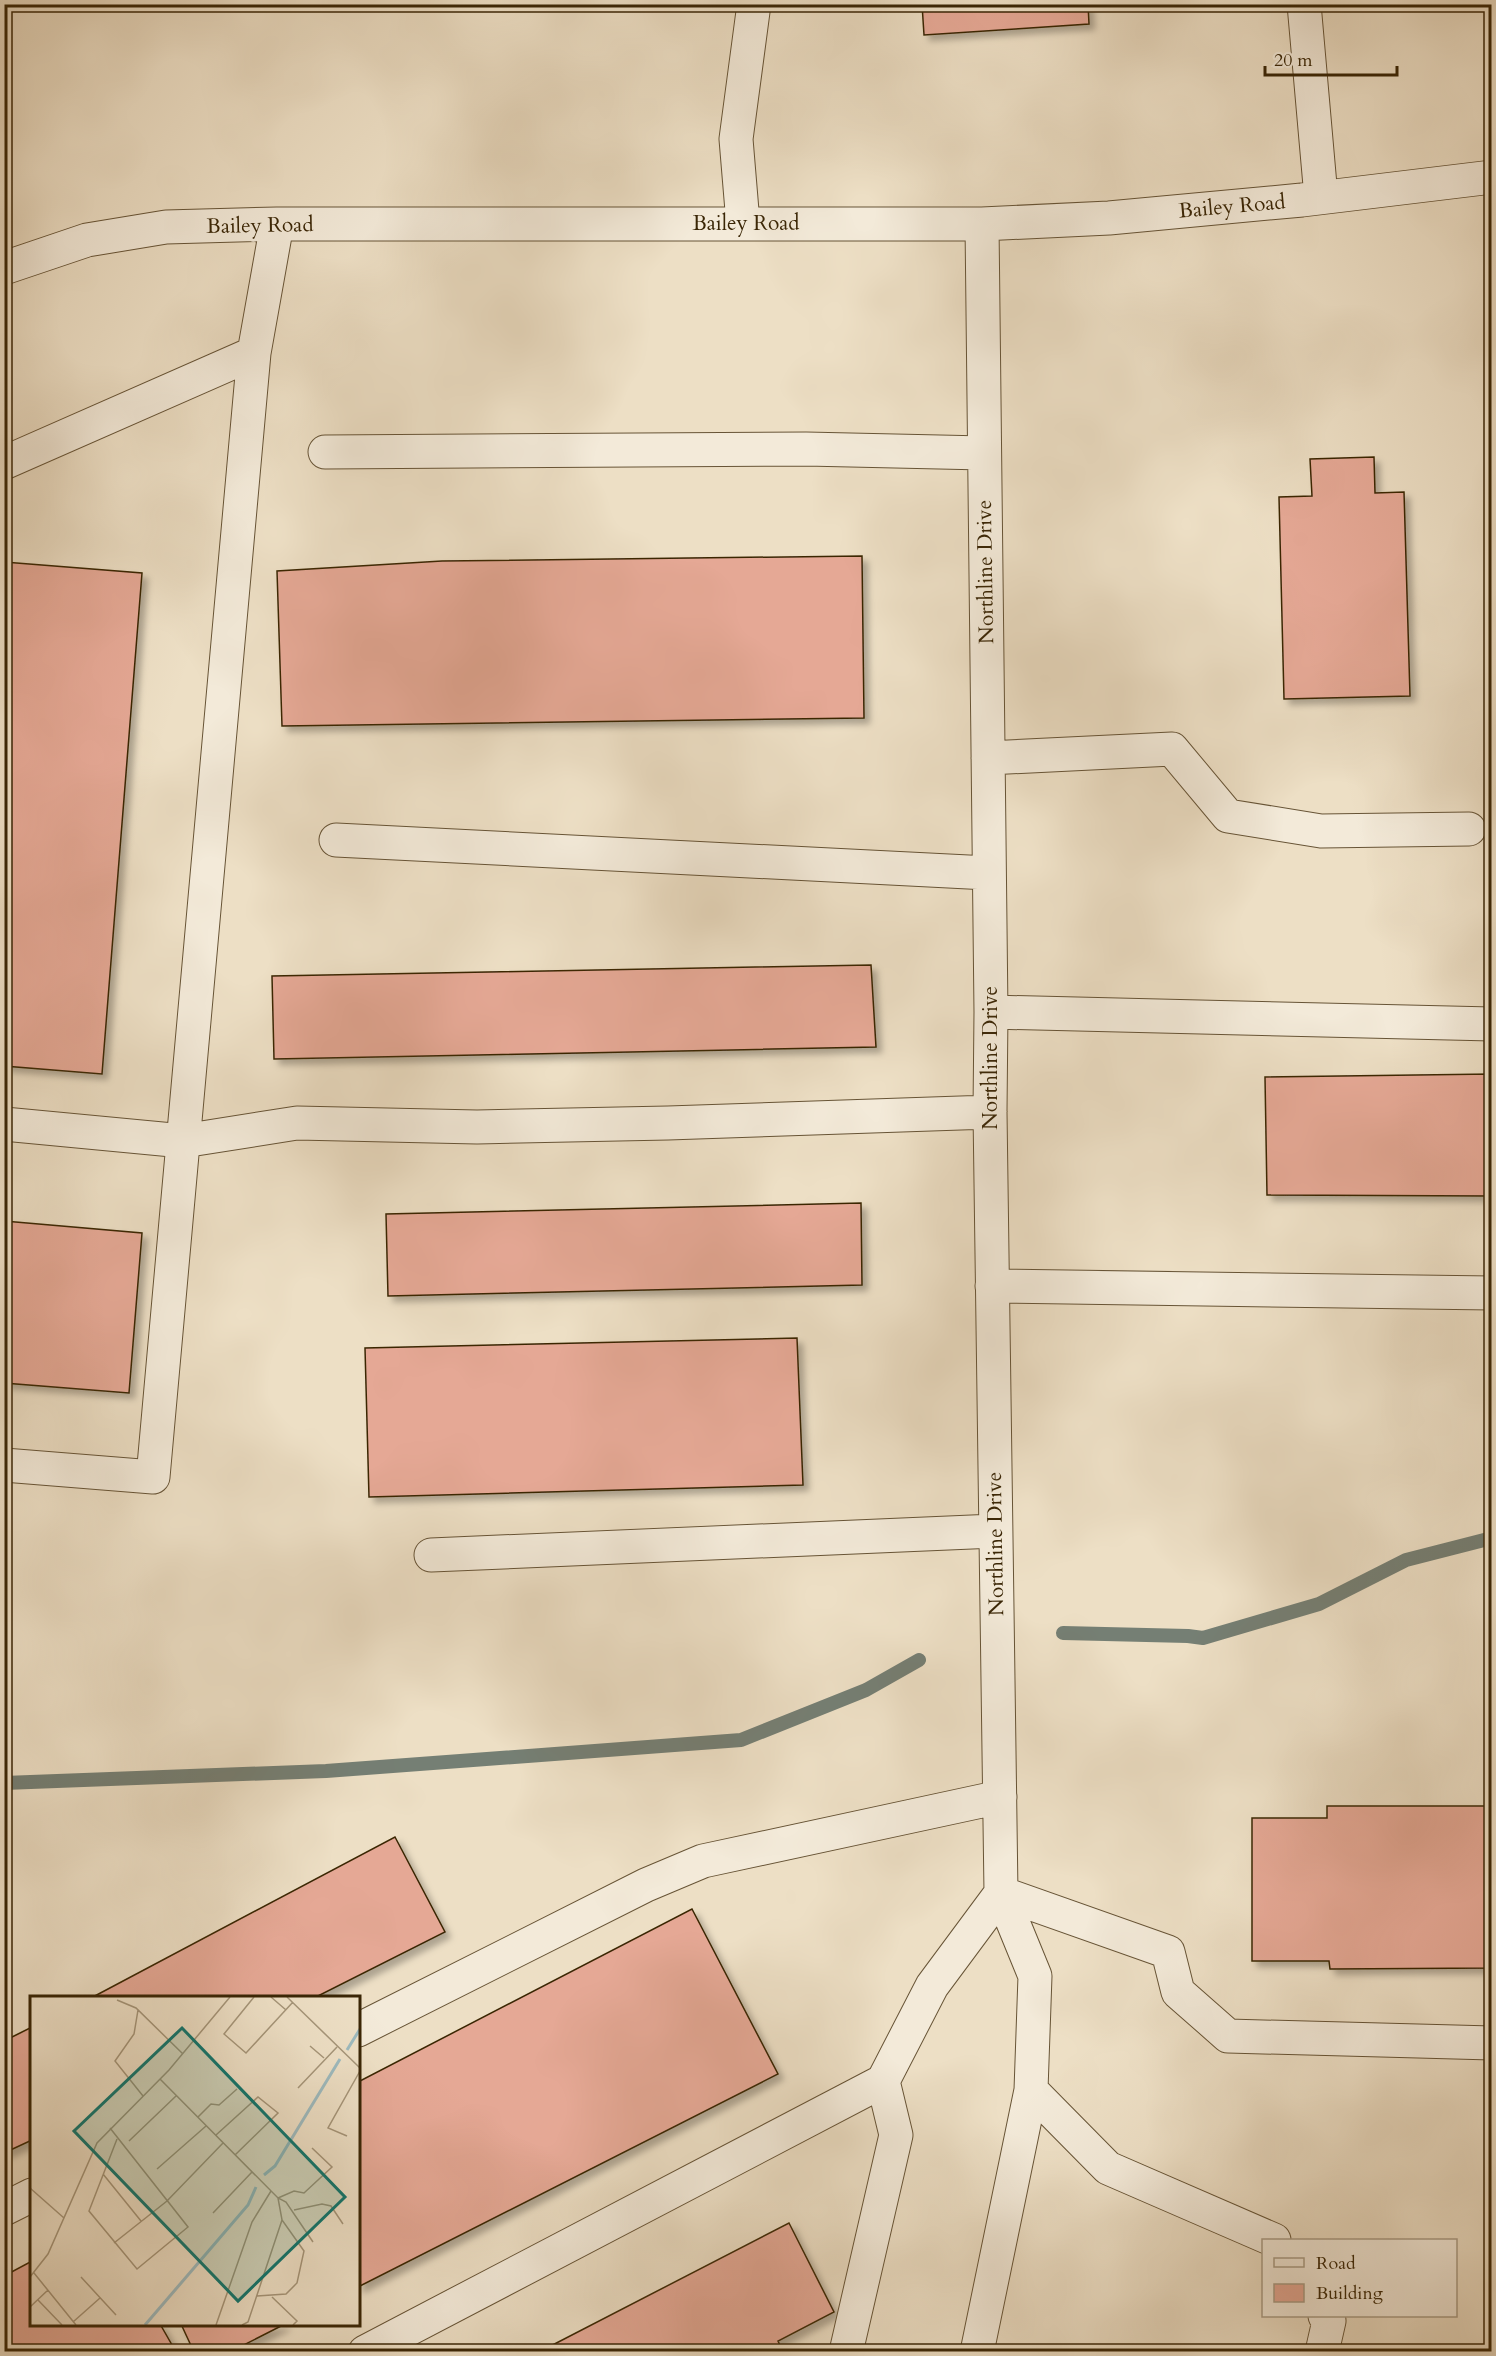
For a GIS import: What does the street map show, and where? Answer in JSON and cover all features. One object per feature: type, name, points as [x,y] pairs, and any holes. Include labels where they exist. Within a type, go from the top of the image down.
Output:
[{"type":"street","points":[[743,223],[736,139],[754,4]]},
{"type":"street","points":[[1304,4],[1321,197]]},
{"type":"street","name":"Bailey Road","points":[[4,268],[87,240],[166,227],[277,224],[982,224],[1109,218],[1491,177]]},
{"type":"street","points":[[4,1465],[153,1477],[254,353],[277,224]]},
{"type":"street","name":"Northline Drive","points":[[982,224],[991,1012],[990,1112],[1001,1893]]},
{"type":"street","points":[[4,463],[254,353]]},
{"type":"street","points":[[325,452],[806,449],[984,453]]},
{"type":"street","points":[[987,758],[1172,748],[1228,816],[1321,831],[1469,830]]},
{"type":"street","points":[[336,840],[988,873]]},
{"type":"street","points":[[991,1012],[1491,1024]]},
{"type":"street","points":[[4,1124],[183,1141],[297,1123],[477,1127],[990,1112]]},
{"type":"street","points":[[992,1286],[1491,1293]]},
{"type":"street","points":[[431,1555],[995,1532]]},
{"type":"street","points":[[360,2029],[646,1885],[704,1861],[1000,1797]]},
{"type":"street","points":[[1001,1893],[1168,1952],[1178,1992],[1228,2036],[1491,2043]]},
{"type":"street","points":[[364,2352],[883,2081],[932,1986],[1001,1893]]},
{"type":"street","points":[[977,2352],[1031,2090],[1035,1976],[1001,1893]]},
{"type":"street","points":[[846,2352],[896,2135],[883,2081]]},
{"type":"street","points":[[1031,2090],[1108,2168],[1269,2239]]},
{"type":"street","points":[[4,2209],[30,2196]]},
{"type":"street","points":[[1322,2352],[1329,2321],[1326,2317]]},
{"type":"building","points":[[922,4],[1088,4],[1089,24],[924,35]]},
{"type":"building","points":[[1374,457],[1375,493],[1404,492],[1410,696],[1284,699],[1279,497],[1312,496],[1310,459]]},
{"type":"building","points":[[862,556],[864,718],[282,726],[277,571],[442,561]]},
{"type":"building","points":[[4,562],[142,573],[102,1074],[4,1066]]},
{"type":"building","points":[[871,965],[876,1047],[274,1059],[272,976]]},
{"type":"building","points":[[1492,1074],[1492,1196],[1267,1195],[1265,1077]]},
{"type":"building","points":[[861,1203],[862,1285],[388,1296],[386,1214]]},
{"type":"building","points":[[4,1221],[142,1233],[129,1393],[4,1383]]},
{"type":"building","points":[[797,1338],[803,1485],[369,1497],[365,1348]]},
{"type":"building","points":[[1327,1806],[1492,1806],[1492,1968],[1330,1969],[1329,1961],[1252,1961],[1252,1818],[1327,1818]]},
{"type":"building","points":[[395,1837],[445,1932],[318,1996],[95,1996]]},
{"type":"building","points":[[692,1909],[778,2074],[360,2286],[360,2081]]},
{"type":"building","points":[[30,2028],[30,2141],[4,2153],[4,2041]]},
{"type":"building","points":[[789,2223],[834,2312],[778,2341],[783,2352],[539,2352]]},
{"type":"building","points":[[30,2262],[30,2326],[161,2326],[176,2352],[4,2352],[4,2276]]},
{"type":"building","points":[[182,2326],[281,2326],[230,2352],[194,2352]]},
{"type":"waterway","points":[[1063,1633],[1203,1638],[1319,1604],[1406,1560],[1492,1538]]},
{"type":"waterway","points":[[4,1783],[326,1771],[741,1740],[866,1690],[919,1660]]}]
